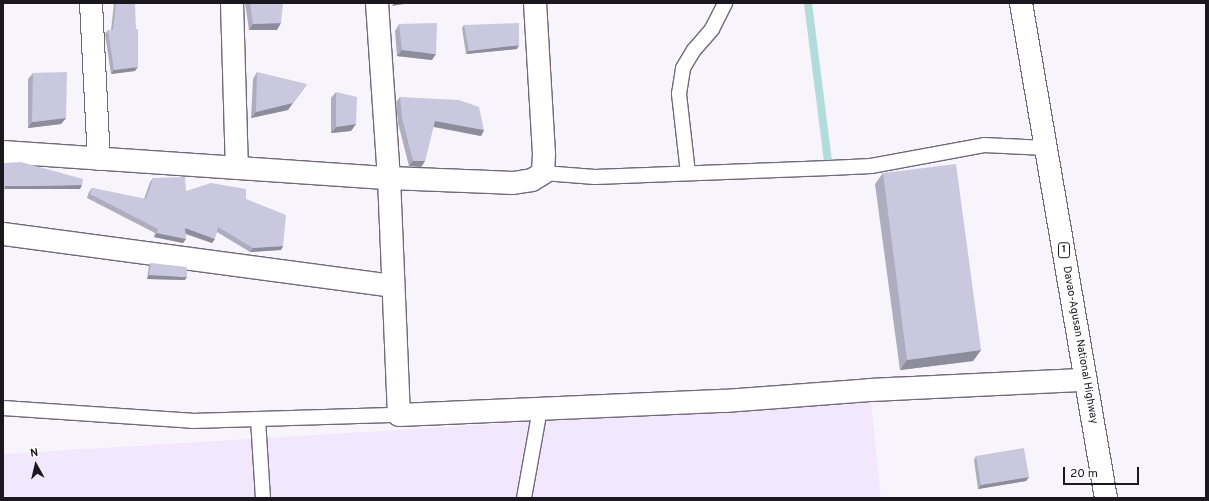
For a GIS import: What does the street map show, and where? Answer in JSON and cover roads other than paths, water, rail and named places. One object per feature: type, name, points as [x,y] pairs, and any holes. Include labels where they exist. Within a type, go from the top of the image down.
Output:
[{"type":"main road","points":[[91,3],[99,159]]},
{"type":"main road","points":[[232,3],[237,168]]},
{"type":"main road","points":[[377,3],[389,178],[399,415],[725,401],[870,390],[1086,380]]},
{"type":"main road","points":[[3,152],[389,178],[513,183],[532,180],[543,173],[535,3]]},
{"type":"main road","name":"Davao-Agusan National Highway","points":[[1021,3],[1106,498]]},
{"type":"main road","points":[[3,234],[393,286]]},
{"type":"lane","points":[[688,173],[679,94],[682,68],[694,50],[712,29],[725,3]]},
{"type":"lane","points":[[543,173],[595,177],[871,166],[984,145],[1046,148]]},
{"type":"lane","points":[[3,408],[139,419],[192,421],[399,415]]},
{"type":"lane","points":[[524,498],[540,409]]},
{"type":"lane","points":[[258,419],[263,498]]},
{"type":"waterway","points":[[808,3],[828,161]]}]
